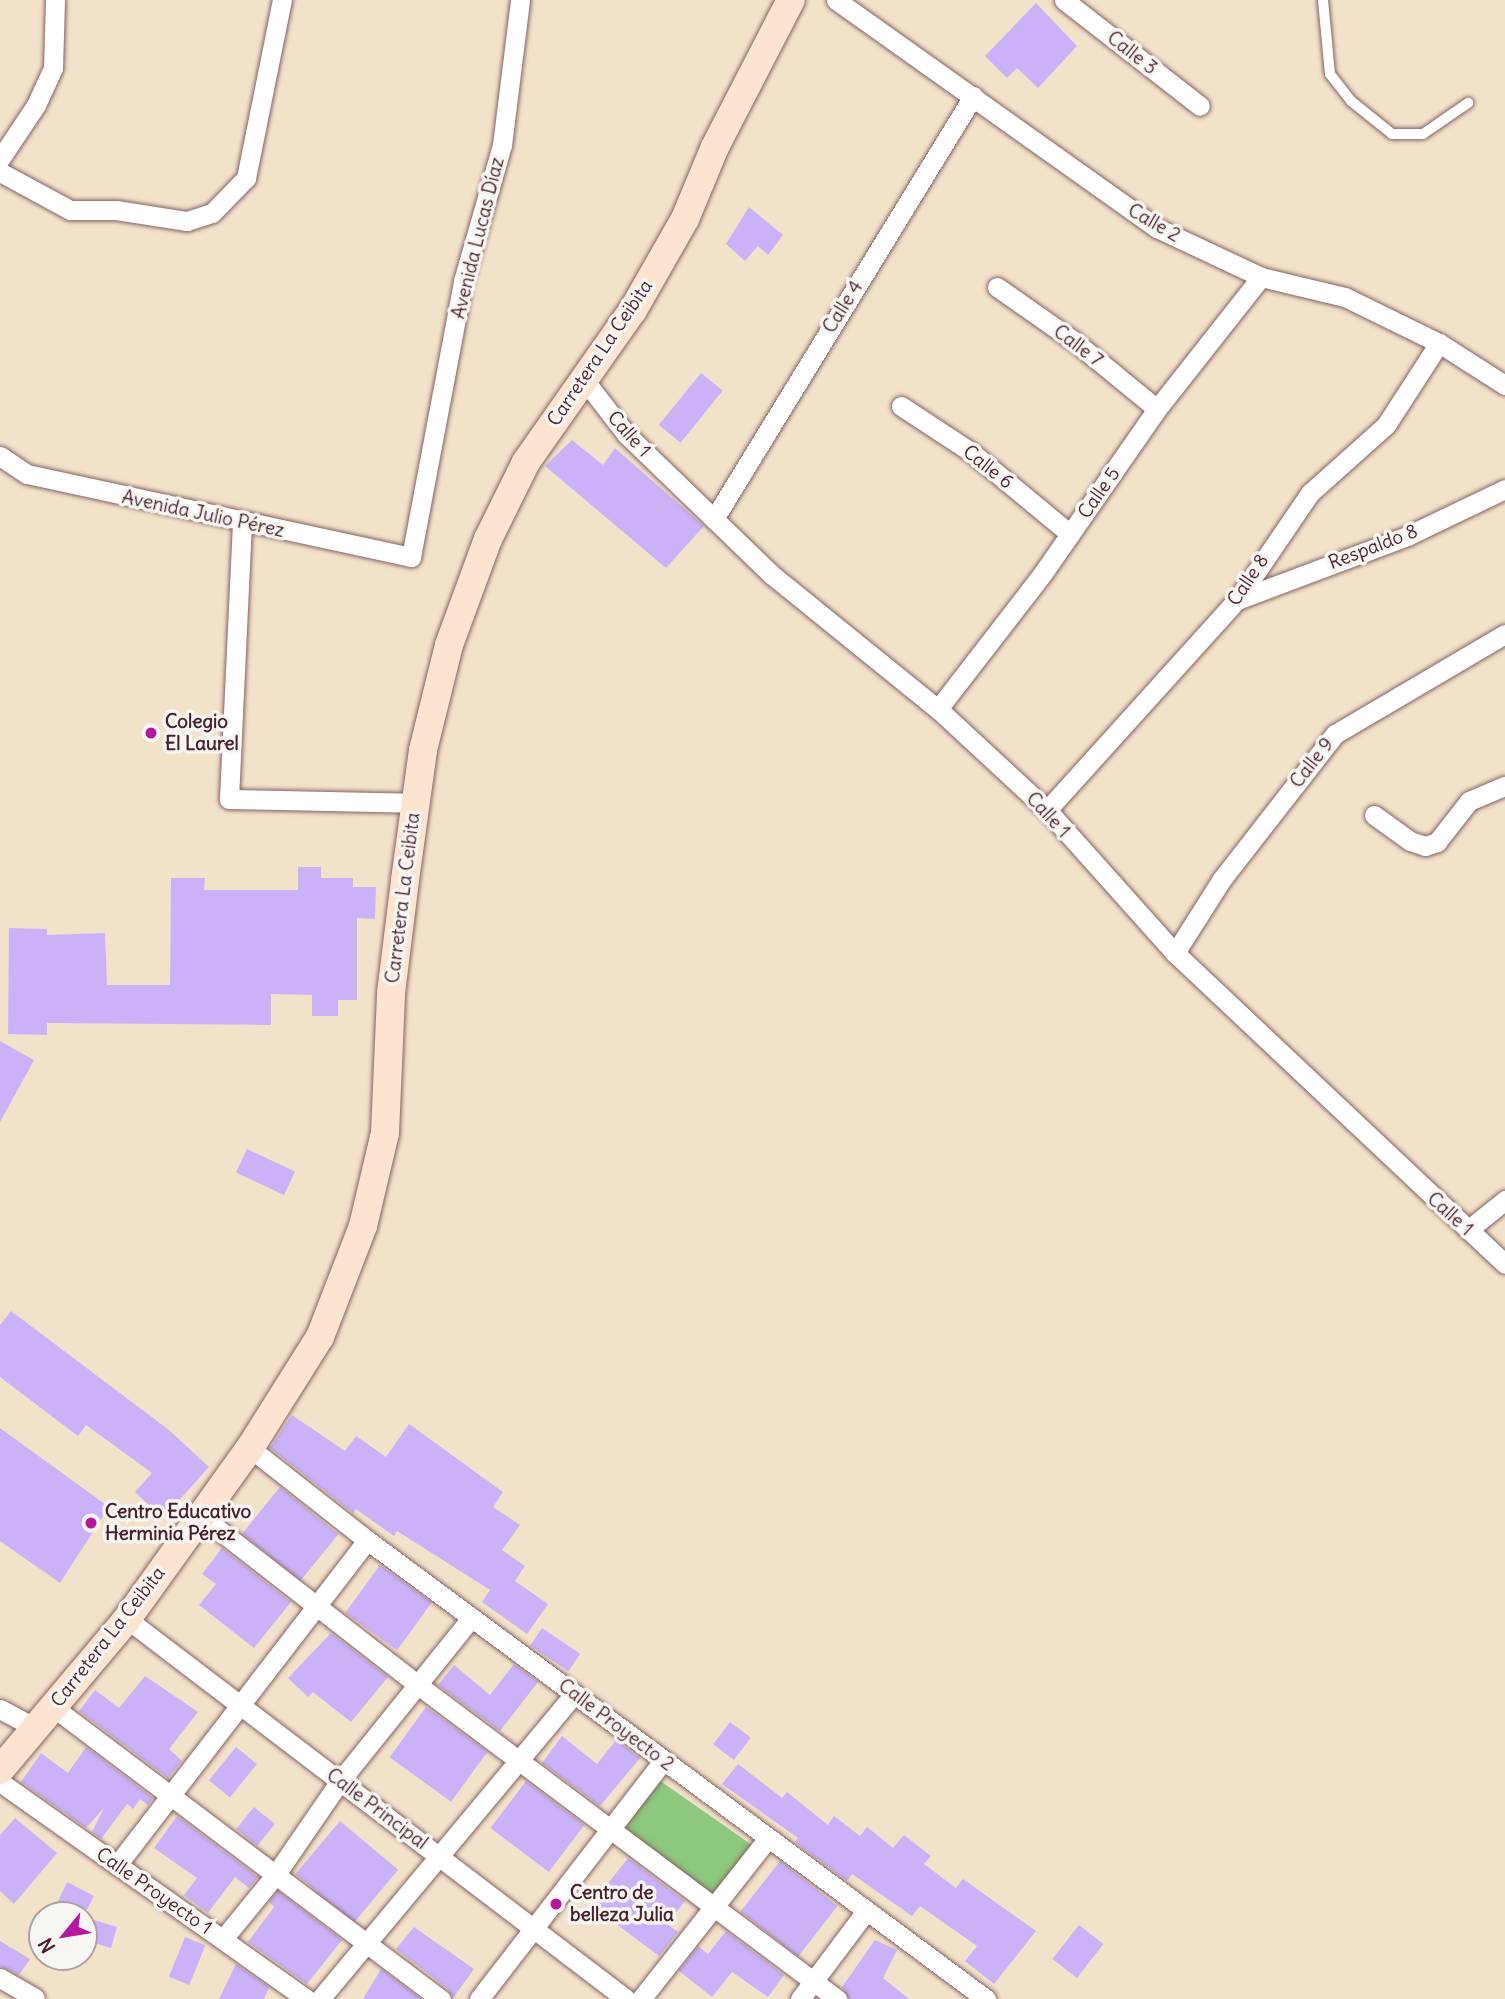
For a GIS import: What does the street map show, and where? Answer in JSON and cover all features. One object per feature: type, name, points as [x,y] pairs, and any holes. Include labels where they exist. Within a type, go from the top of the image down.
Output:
[{"type":"street","points":[[0,159],[36,105],[53,68],[55,0]]},
{"type":"street","points":[[0,172],[70,210],[116,210],[187,221],[212,213],[228,201],[246,178],[282,0]]},
{"type":"street","name":"Carretera La Ceibita","points":[[0,1770],[127,1619],[250,1448],[320,1338],[363,1226],[385,1133],[391,993],[415,803],[423,750],[449,645],[484,549],[526,462],[582,377],[633,310],[685,219],[715,147],[791,0]]},
{"type":"street","name":"Calle 2","points":[[836,0],[1157,228],[1261,277],[1345,297],[1439,343],[1505,385]]},
{"type":"street","name":"Calle 3","points":[[1064,0],[1200,106]]},
{"type":"street","name":"Avenida Lucas Díaz","points":[[411,557],[463,281],[502,145],[519,1]]},
{"type":"street","name":"Calle 4","points":[[714,519],[973,96]]},
{"type":"street","name":"Calle 5","points":[[938,709],[1070,534],[1157,409],[1261,277]]},
{"type":"street","name":"Calle 7","points":[[997,287],[1074,341],[1157,409]]},
{"type":"street","name":"Calle 8","points":[[1047,810],[1237,600],[1310,493],[1385,425],[1439,343]]},
{"type":"street","name":"Calle 1","points":[[582,377],[626,434],[771,574],[938,709],[1047,810],[1175,953],[1505,1264]]},
{"type":"street","name":"Calle 6","points":[[901,406],[971,452],[1070,534]]},
{"type":"street","name":"Avenida Julio Pérez","points":[[0,456],[27,474],[242,523],[411,557]]},
{"type":"street","name":"Respaldo 8","points":[[1237,600],[1407,536],[1505,489]]},
{"type":"street","points":[[242,523],[229,799],[415,803]]},
{"type":"street","name":"Calle 9","points":[[1175,953],[1222,879],[1335,734],[1505,634]]},
{"type":"street","points":[[1374,815],[1410,841],[1425,846],[1437,842],[1469,801],[1505,786]]},
{"type":"street","points":[[1468,1230],[1505,1200]]},
{"type":"street","name":"Calle Proyecto 2","points":[[250,1448],[367,1540],[866,1911],[964,1993],[986,1999]]},
{"type":"street","points":[[201,1516],[418,1685],[837,1999]]},
{"type":"street","points":[[117,1865],[367,1540]]},
{"type":"street","points":[[223,1939],[276,1874],[340,1781],[471,1618]]},
{"type":"street","name":"Calle Principal","points":[[127,1619],[626,1999]]},
{"type":"street","points":[[320,1999],[573,1693]]},
{"type":"street","points":[[0,1709],[44,1717],[170,1795],[441,1999]]},
{"type":"street","points":[[479,1999],[664,1760]]},
{"type":"street","name":"Calle Proyecto 1","points":[[0,1782],[307,1999]]},
{"type":"street","points":[[641,1999],[716,1908],[768,1838]]},
{"type":"street","points":[[800,1999],[866,1911]]},
{"type":"street","points":[[0,1978],[34,1998]]},
{"type":"lane","points":[[1323,0],[1330,74],[1351,101],[1392,134],[1423,134],[1468,103]]},
{"type":"green space","points":[[659,1780],[752,1845],[715,1896],[623,1832]]},
{"type":"building","points":[[1036,3],[1077,46],[1038,88],[1017,68],[1007,78],[985,56]]},
{"type":"building","points":[[749,207],[783,235],[768,255],[758,246],[745,261],[726,244]]},
{"type":"building","points":[[701,373],[723,391],[681,443],[659,425]]},
{"type":"building","points":[[572,440],[603,465],[615,448],[704,526],[666,568],[545,466]]},
{"type":"building","points":[[298,867],[321,867],[321,878],[353,878],[353,887],[376,887],[375,919],[357,918],[357,1000],[338,1000],[338,1016],[312,1016],[312,995],[271,994],[271,1025],[47,1023],[47,1035],[8,1034],[9,928],[47,929],[47,935],[105,933],[107,985],[170,985],[171,878],[205,878],[204,890],[298,890]]},
{"type":"building","points":[[0,1041],[34,1060],[0,1122]]},
{"type":"building","points":[[247,1149],[295,1171],[284,1195],[236,1173]]},
{"type":"building","points":[[11,1311],[169,1430],[209,1467],[163,1518],[135,1492],[152,1473],[86,1425],[78,1436],[0,1377],[0,1325]]},
{"type":"building","points":[[292,1415],[345,1451],[356,1436],[386,1457],[409,1424],[503,1492],[493,1507],[520,1525],[502,1550],[525,1566],[515,1581],[548,1604],[527,1634],[482,1602],[490,1590],[397,1531],[394,1536],[356,1509],[353,1513],[270,1448]]},
{"type":"building","points":[[0,1428],[109,1507],[60,1583],[0,1541]]},
{"type":"building","points":[[280,1487],[338,1534],[301,1581],[242,1534]]},
{"type":"building","points":[[222,1548],[291,1602],[254,1648],[199,1605],[216,1584],[202,1574]]},
{"type":"building","points":[[380,1565],[432,1603],[397,1650],[345,1613]]},
{"type":"building","points":[[542,1628],[580,1654],[568,1671],[530,1645]]},
{"type":"building","points":[[331,1633],[388,1677],[351,1722],[313,1692],[308,1697],[288,1678]]},
{"type":"building","points":[[514,1664],[538,1682],[500,1731],[438,1685],[454,1665],[490,1695]]},
{"type":"building","points":[[145,1676],[198,1712],[169,1749],[182,1761],[168,1778],[79,1711],[95,1690],[119,1708]]},
{"type":"building","points":[[426,1707],[487,1752],[451,1802],[390,1757]]},
{"type":"building","points":[[730,1722],[751,1738],[734,1760],[713,1744]]},
{"type":"building","points":[[562,1736],[597,1764],[616,1740],[640,1758],[600,1806],[542,1763]]},
{"type":"building","points":[[86,1747],[153,1798],[148,1805],[140,1799],[133,1809],[127,1804],[101,1839],[92,1832],[104,1808],[86,1828],[21,1782],[41,1753],[68,1773]]},
{"type":"building","points":[[236,1747],[257,1764],[230,1797],[209,1780]]},
{"type":"building","points":[[738,1764],[782,1798],[787,1792],[828,1825],[834,1816],[860,1836],[867,1827],[893,1848],[904,1835],[931,1856],[924,1864],[956,1888],[963,1879],[1036,1931],[994,1984],[965,1961],[977,1946],[920,1906],[912,1916],[852,1874],[847,1881],[795,1842],[798,1838],[722,1784]]},
{"type":"building","points":[[526,1781],[584,1825],[549,1872],[490,1828]]},
{"type":"building","points":[[254,1807],[275,1824],[257,1846],[236,1829]]},
{"type":"building","points":[[177,1816],[258,1877],[249,1888],[235,1877],[208,1913],[184,1895],[197,1878],[154,1848]]},
{"type":"building","points":[[15,1818],[57,1853],[14,1904],[0,1891],[0,1835]]},
{"type":"building","points":[[340,1821],[398,1870],[354,1923],[296,1874]]},
{"type":"building","points":[[628,1858],[685,1901],[667,1924],[678,1932],[659,1956],[591,1905]]},
{"type":"building","points":[[780,1861],[838,1906],[798,1956],[741,1911]]},
{"type":"building","points":[[67,1882],[94,1896],[91,1901],[58,1901]]},
{"type":"building","points":[[278,1891],[342,1940],[307,1984],[248,1942],[274,1907],[269,1902]]},
{"type":"building","points":[[98,1921],[117,1927],[111,1948],[98,1944]]},
{"type":"building","points":[[1079,1925],[1103,1944],[1077,1978],[1053,1959]]},
{"type":"building","points":[[414,1927],[474,1969],[453,1998],[448,1989],[396,1949]]},
{"type":"building","points":[[726,1931],[784,1975],[768,1997],[732,1972],[712,1997],[679,1971],[698,1946],[708,1954]]},
{"type":"building","points":[[185,1937],[205,1945],[189,1985],[169,1977]]},
{"type":"building","points":[[875,1940],[897,1950],[883,1978],[909,1999],[849,1999],[842,1987]]},
{"type":"building","points":[[0,1941],[28,1958],[19,1975],[0,1966]]},
{"type":"building","points":[[236,1964],[269,1987],[264,1999],[219,1999]]},
{"type":"building","points":[[381,1969],[421,1999],[363,1999]]},
{"type":"place","name":"Colegio El Laurel","points":[[151,733]]},
{"type":"place","name":"Centro Educativo Herminia Pérez","points":[[91,1523]]},
{"type":"place","name":"Centro de belleza Julia","points":[[556,1904]]}]
